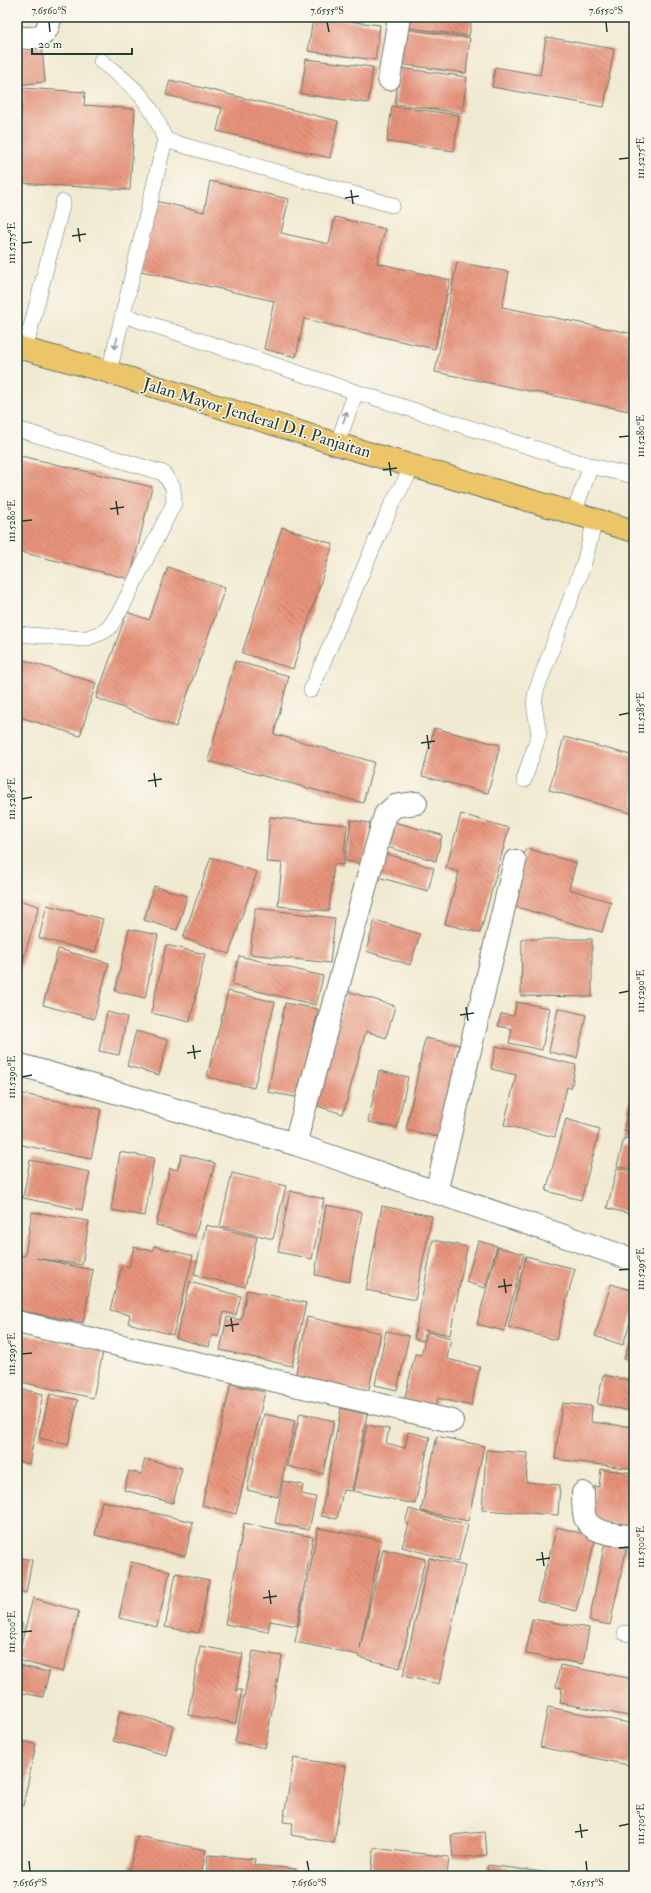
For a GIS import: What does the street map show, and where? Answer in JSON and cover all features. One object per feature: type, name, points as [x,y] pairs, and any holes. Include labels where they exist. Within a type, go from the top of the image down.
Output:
[{"type":"highway","name":"Jalan Mayor Jenderal D.I. Panjaitan","points":[[21,348],[108,372],[337,444],[574,512],[595,520],[634,531]]},
{"type":"street","points":[[17,37],[30,39],[43,35],[49,27],[50,17]]},
{"type":"street","points":[[389,78],[399,17]]},
{"type":"street","points":[[294,1144],[385,815],[395,806],[416,803]]},
{"type":"street","points":[[436,1193],[515,861]]},
{"type":"street","points":[[17,1064],[294,1144],[634,1260]]},
{"type":"street","points":[[17,1322],[452,1421]]},
{"type":"street","points":[[583,1493],[585,1517],[590,1526],[597,1530],[634,1537]]},
{"type":"lane","points":[[101,61],[136,88],[153,111],[165,140],[108,372]]},
{"type":"lane","points":[[165,140],[392,205]]},
{"type":"lane","points":[[21,348],[63,202]]},
{"type":"lane","points":[[123,315],[356,392],[590,466],[634,476]]},
{"type":"lane","points":[[337,444],[356,392]]},
{"type":"lane","points":[[17,429],[163,473],[173,487],[174,503],[121,609],[109,628],[86,639],[17,634]]},
{"type":"lane","points":[[311,690],[392,504],[414,466]]},
{"type":"lane","points":[[574,512],[590,466]]},
{"type":"lane","points":[[524,780],[539,734],[534,704],[536,691],[584,563],[595,520]]},
{"type":"building","points":[[313,17],[380,25],[375,60],[308,51]]},
{"type":"building","points":[[404,17],[472,17],[469,36],[402,27]]},
{"type":"building","points":[[403,29],[470,38],[466,73],[398,64]]},
{"type":"building","points":[[546,37],[614,49],[604,107],[492,87],[495,67],[540,75]]},
{"type":"building","points":[[42,47],[45,82],[17,85],[17,49]]},
{"type":"building","points":[[306,59],[373,67],[368,103],[301,94]]},
{"type":"building","points":[[400,68],[467,77],[462,113],[395,104]]},
{"type":"building","points":[[170,80],[338,121],[330,158],[217,131],[222,108],[166,95]]},
{"type":"building","points":[[23,88],[85,92],[84,105],[135,109],[130,190],[17,183]]},
{"type":"building","points":[[392,106],[459,115],[454,151],[387,142]]},
{"type":"building","points":[[210,181],[289,199],[281,233],[329,244],[335,217],[385,229],[377,263],[450,280],[435,349],[304,319],[296,357],[264,349],[274,301],[141,271],[156,201],[204,212]]},
{"type":"building","points":[[457,262],[509,272],[502,307],[634,334],[634,412],[435,372]]},
{"type":"building","points":[[17,455],[152,487],[130,579],[17,551]]},
{"type":"building","points":[[282,527],[333,544],[293,669],[242,653]]},
{"type":"building","points":[[168,567],[225,588],[176,727],[96,698],[127,612],[149,620]]},
{"type":"building","points":[[17,658],[96,683],[80,736],[17,716]]},
{"type":"building","points":[[235,661],[289,676],[274,734],[374,762],[363,803],[208,761]]},
{"type":"building","points":[[434,728],[500,745],[488,793],[422,776]]},
{"type":"building","points":[[564,737],[634,756],[634,814],[549,790]]},
{"type":"building","points":[[461,814],[509,828],[480,933],[445,924],[459,872],[446,868]]},
{"type":"building","points":[[270,817],[347,825],[343,865],[334,864],[329,911],[278,906],[282,863],[266,862]]},
{"type":"building","points":[[351,820],[370,823],[364,864],[345,861]]},
{"type":"building","points":[[390,821],[442,835],[436,861],[383,846]]},
{"type":"building","points":[[526,848],[576,863],[569,889],[611,902],[602,932],[510,905]]},
{"type":"building","points":[[384,853],[434,868],[428,891],[378,877]]},
{"type":"building","points":[[211,857],[257,872],[229,954],[183,938]]},
{"type":"building","points":[[154,886],[187,896],[177,930],[144,920]]},
{"type":"building","points":[[18,900],[39,906],[17,981],[17,903]]},
{"type":"building","points":[[47,905],[103,919],[95,952],[39,938]]},
{"type":"building","points":[[255,908],[335,918],[330,963],[250,954]]},
{"type":"building","points":[[375,920],[420,934],[410,965],[366,951]]},
{"type":"building","points":[[129,929],[158,935],[145,998],[115,991]]},
{"type":"building","points":[[522,939],[592,939],[592,997],[521,996]]},
{"type":"building","points":[[166,945],[205,954],[190,1022],[151,1013]]},
{"type":"building","points":[[58,949],[109,963],[94,1019],[43,1005]]},
{"type":"building","points":[[239,956],[323,976],[316,1005],[232,985]]},
{"type":"building","points":[[228,991],[275,1002],[254,1088],[207,1077]]},
{"type":"building","points":[[347,991],[395,1006],[386,1038],[366,1031],[343,1114],[314,1105]]},
{"type":"building","points":[[516,1002],[550,1008],[542,1050],[509,1043],[512,1029],[498,1026],[501,1014],[514,1016]]},
{"type":"building","points":[[285,1003],[318,1009],[301,1098],[268,1092]]},
{"type":"building","points":[[558,1008],[586,1015],[577,1058],[549,1052]]},
{"type":"building","points":[[107,1012],[127,1017],[119,1055],[99,1051]]},
{"type":"building","points":[[136,1031],[168,1040],[159,1075],[127,1066]]},
{"type":"building","points":[[425,1038],[459,1045],[439,1137],[406,1130]]},
{"type":"building","points":[[496,1046],[576,1065],[571,1088],[567,1087],[555,1137],[504,1125],[516,1075],[491,1069]]},
{"type":"building","points":[[379,1071],[408,1077],[397,1128],[368,1122]]},
{"type":"building","points":[[631,1091],[634,1092],[634,1132],[624,1130]]},
{"type":"building","points":[[17,1093],[101,1109],[91,1159],[17,1144]]},
{"type":"building","points":[[566,1119],[600,1129],[581,1200],[546,1191]]},
{"type":"building","points":[[624,1138],[634,1140],[634,1170],[617,1166]]},
{"type":"building","points":[[120,1152],[154,1158],[145,1216],[111,1210]]},
{"type":"building","points":[[182,1154],[215,1163],[195,1236],[156,1225],[170,1168],[177,1170]]},
{"type":"building","points":[[30,1160],[90,1172],[82,1210],[23,1198]]},
{"type":"building","points":[[617,1168],[634,1172],[634,1215],[607,1208]]},
{"type":"building","points":[[232,1173],[286,1186],[273,1239],[220,1226]]},
{"type":"building","points":[[290,1191],[324,1199],[312,1259],[278,1252]]},
{"type":"building","points":[[326,1205],[362,1212],[349,1282],[315,1275]]},
{"type":"building","points":[[382,1206],[432,1216],[415,1300],[366,1290]]},
{"type":"building","points":[[32,1212],[89,1221],[82,1265],[36,1258],[93,1270],[83,1323],[17,1310],[17,1254],[25,1256]]},
{"type":"building","points":[[206,1225],[257,1237],[245,1287],[194,1275]]},
{"type":"building","points":[[433,1240],[467,1247],[450,1335],[425,1330],[423,1341],[414,1339]]},
{"type":"building","points":[[478,1241],[497,1246],[485,1288],[466,1282]]},
{"type":"building","points":[[154,1246],[193,1256],[173,1335],[128,1323],[130,1315],[110,1310],[122,1265],[129,1267],[134,1247],[153,1251]]},
{"type":"building","points":[[498,1247],[524,1254],[504,1331],[477,1324]]},
{"type":"building","points":[[526,1256],[575,1269],[556,1340],[508,1327]]},
{"type":"building","points":[[190,1282],[241,1296],[236,1315],[224,1312],[218,1337],[212,1335],[209,1347],[176,1338]]},
{"type":"building","points":[[611,1284],[634,1291],[634,1309],[623,1345],[595,1336]]},
{"type":"building","points":[[247,1290],[306,1303],[292,1366],[220,1350],[227,1317],[241,1320]]},
{"type":"building","points":[[307,1317],[381,1333],[368,1393],[295,1378]]},
{"type":"building","points":[[634,1328],[634,1362],[624,1359]]},
{"type":"building","points":[[386,1331],[409,1336],[397,1390],[375,1385]]},
{"type":"building","points":[[427,1332],[451,1338],[447,1359],[480,1367],[471,1406],[438,1398],[435,1408],[404,1401],[415,1354],[421,1355]]},
{"type":"building","points":[[17,1333],[103,1352],[93,1398],[17,1381]]},
{"type":"building","points":[[603,1375],[634,1381],[634,1412],[597,1404]]},
{"type":"building","points":[[231,1384],[265,1392],[236,1514],[202,1505]]},
{"type":"building","points":[[17,1388],[43,1394],[29,1464],[17,1461]]},
{"type":"building","points":[[50,1394],[78,1400],[68,1445],[39,1438]]},
{"type":"building","points":[[562,1403],[592,1406],[591,1422],[634,1427],[634,1469],[555,1459]]},
{"type":"building","points":[[341,1408],[367,1414],[352,1491],[343,1490],[337,1519],[321,1516]]},
{"type":"building","points":[[300,1413],[334,1421],[323,1474],[287,1466]]},
{"type":"building","points":[[264,1414],[295,1421],[278,1497],[247,1490]]},
{"type":"building","points":[[367,1425],[389,1429],[386,1443],[405,1448],[408,1432],[430,1437],[415,1504],[353,1491]]},
{"type":"building","points":[[437,1436],[484,1446],[468,1521],[421,1511]]},
{"type":"building","points":[[486,1450],[528,1453],[526,1482],[560,1485],[558,1515],[482,1510]]},
{"type":"building","points":[[145,1459],[182,1468],[173,1503],[124,1490],[129,1471],[141,1474]]},
{"type":"building","points":[[601,1469],[634,1473],[634,1526],[591,1522],[595,1486],[599,1487]]},
{"type":"building","points":[[283,1481],[303,1485],[301,1494],[316,1497],[309,1530],[275,1523]]},
{"type":"building","points":[[102,1501],[193,1522],[185,1556],[95,1535]]},
{"type":"building","points":[[409,1509],[468,1525],[458,1562],[402,1547],[409,1524],[405,1523]]},
{"type":"building","points":[[244,1523],[313,1537],[297,1626],[270,1621],[268,1632],[225,1624]]},
{"type":"building","points":[[557,1527],[596,1537],[576,1611],[537,1601]]},
{"type":"building","points":[[318,1528],[381,1540],[360,1648],[383,1549],[425,1559],[400,1668],[358,1657],[359,1655],[295,1642]]},
{"type":"building","points":[[605,1542],[627,1546],[610,1625],[589,1621]]},
{"type":"building","points":[[17,1557],[32,1560],[26,1593],[17,1591]]},
{"type":"building","points":[[429,1558],[465,1566],[439,1684],[403,1676]]},
{"type":"building","points":[[131,1562],[170,1571],[157,1627],[119,1618]]},
{"type":"building","points":[[176,1573],[209,1580],[199,1633],[165,1627]]},
{"type":"building","points":[[33,1598],[79,1611],[63,1672],[17,1660]]},
{"type":"building","points":[[532,1619],[589,1628],[583,1664],[526,1654]]},
{"type":"building","points":[[17,1622],[22,1623],[18,1640],[17,1640]]},
{"type":"building","points":[[200,1646],[243,1654],[236,1690],[242,1690],[236,1723],[188,1715]]},
{"type":"building","points":[[253,1651],[282,1656],[265,1748],[235,1742]]},
{"type":"building","points":[[17,1665],[49,1672],[43,1697],[17,1692]]},
{"type":"building","points":[[560,1665],[634,1679],[634,1717],[560,1703],[562,1688],[556,1687]]},
{"type":"building","points":[[548,1707],[634,1724],[634,1747],[632,1747],[628,1765],[540,1747]]},
{"type":"building","points":[[120,1711],[173,1725],[166,1755],[113,1741]]},
{"type":"building","points":[[17,1740],[36,1744],[23,1806],[17,1804]]},
{"type":"building","points":[[294,1758],[346,1766],[334,1843],[291,1835],[293,1823],[283,1822]]},
{"type":"building","points":[[485,1832],[487,1855],[453,1858],[451,1835]]},
{"type":"building","points":[[137,1836],[206,1850],[201,1876],[128,1876]]},
{"type":"building","points":[[374,1848],[449,1857],[447,1876],[371,1876]]},
{"type":"building","points":[[208,1855],[255,1859],[254,1865],[296,1869],[295,1876],[206,1876]]},
{"type":"building","points":[[488,1865],[566,1875],[566,1876],[486,1876]]}]
